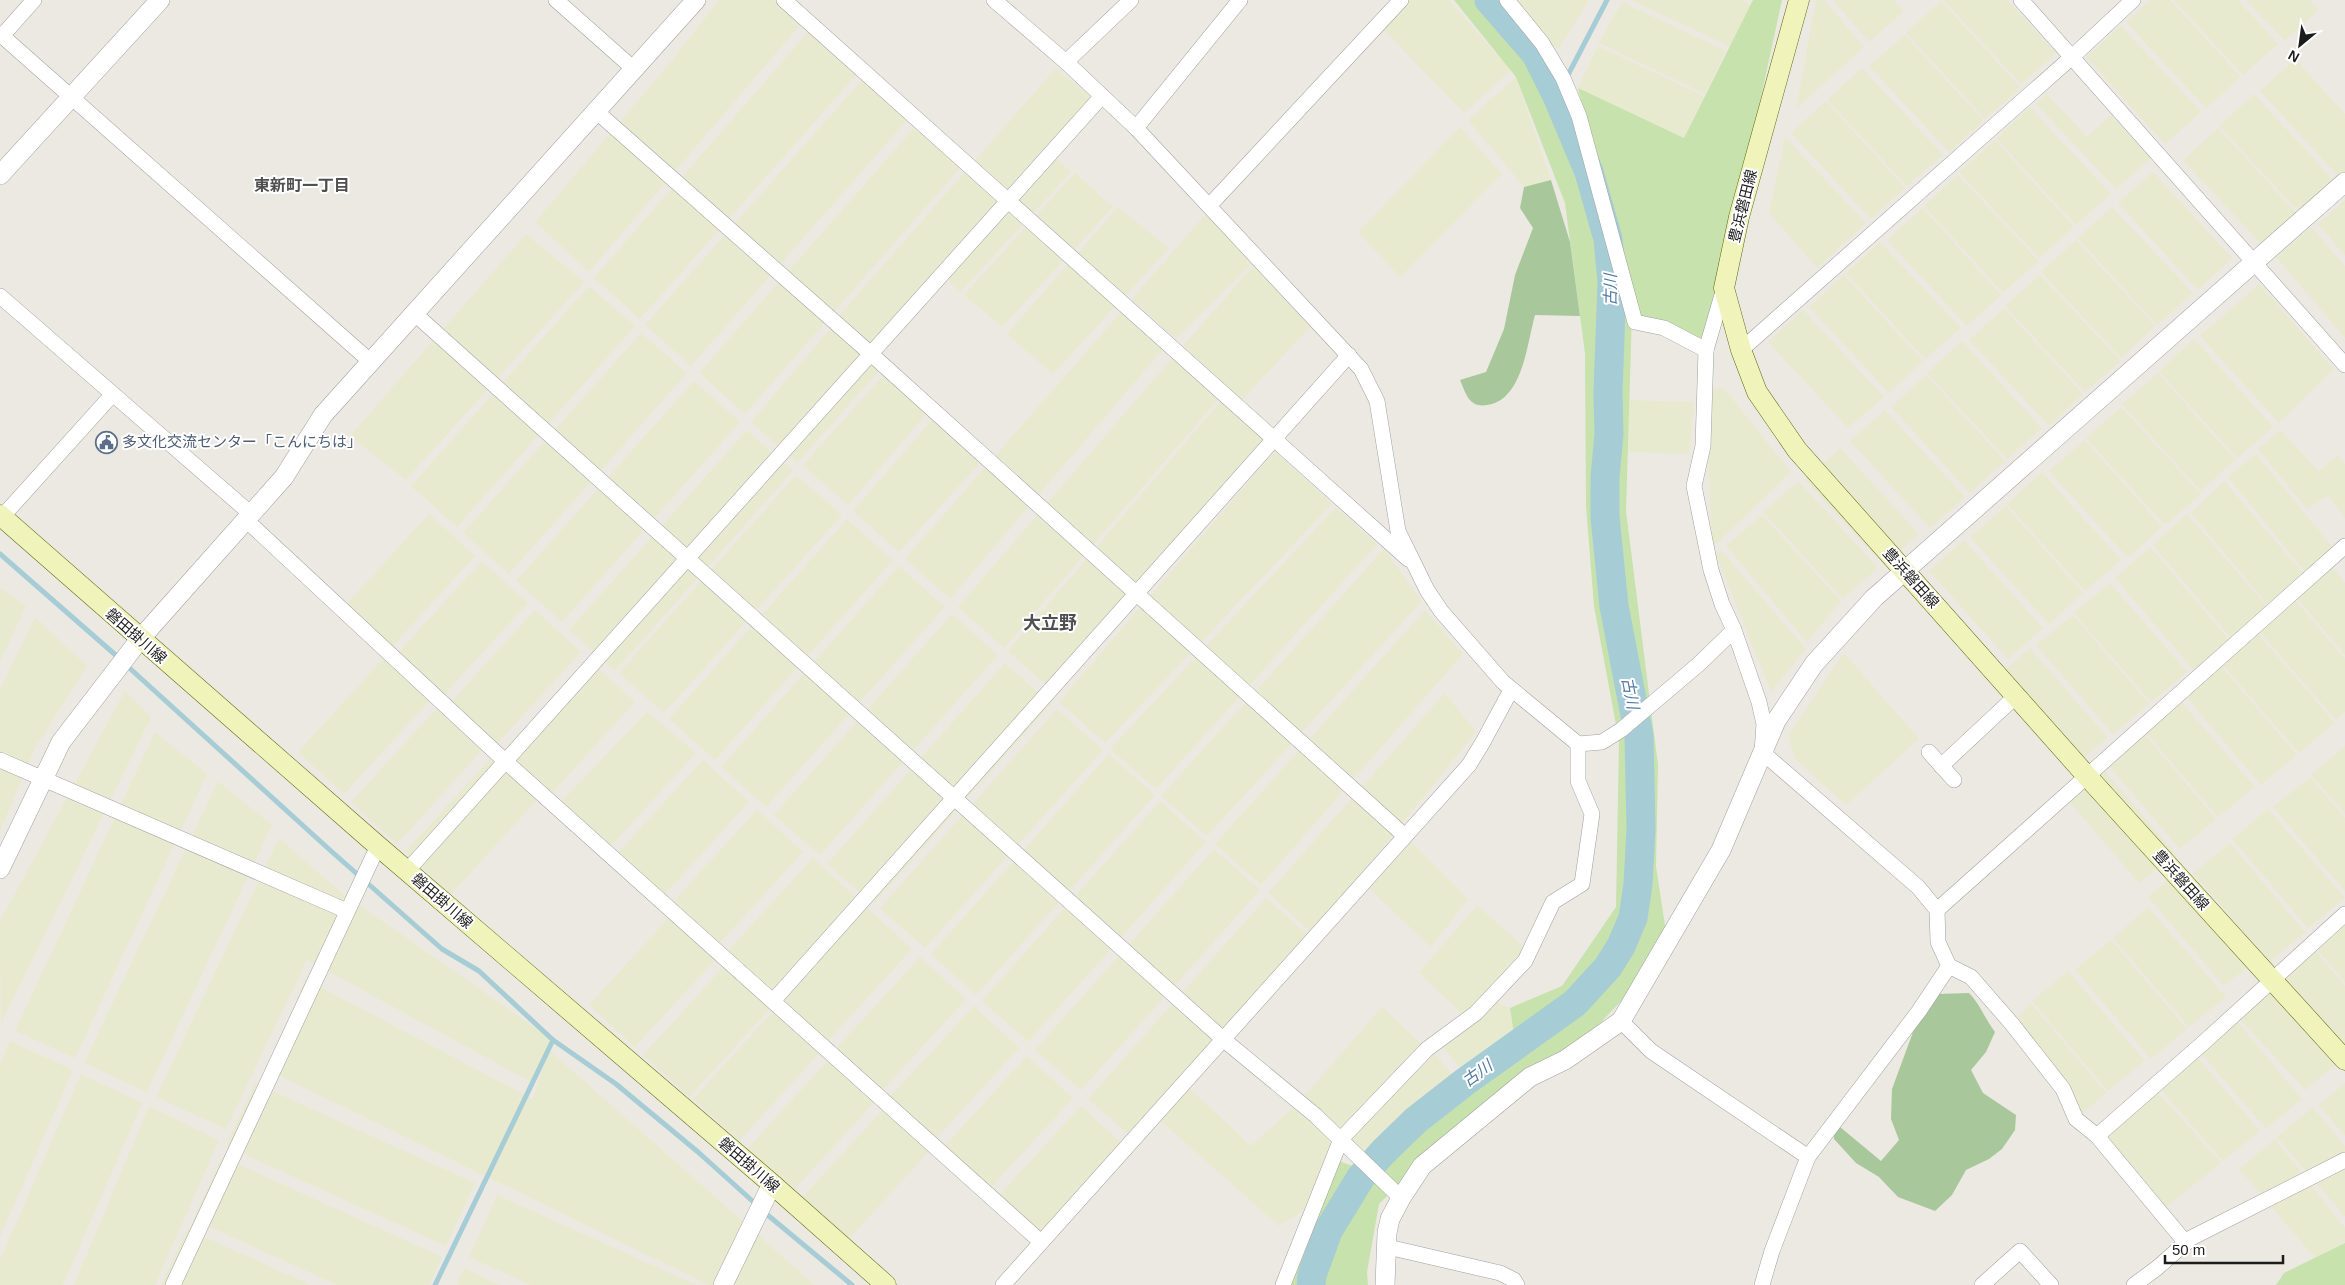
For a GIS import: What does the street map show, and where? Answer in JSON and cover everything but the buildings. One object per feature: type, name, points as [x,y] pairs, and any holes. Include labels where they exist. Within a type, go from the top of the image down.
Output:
[{"type":"main road","name":"豊浜磐田線","points":[[1799,0],[1739,217],[1724,288],[1741,350],[1757,392],[1797,450],[2086,775],[2345,1060]]},
{"type":"main road","name":"磐田掛川線","points":[[1,517],[378,846],[772,1184],[886,1285]]},
{"type":"street","points":[[34,0],[1,35],[371,362]]},
{"type":"street","points":[[3,167],[72,96],[160,0]]},
{"type":"street","points":[[556,0],[635,70]]},
{"type":"street","points":[[0,869],[62,742],[140,639],[284,477],[323,415],[696,0]]},
{"type":"street","points":[[784,0],[1413,564]]},
{"type":"street","points":[[994,0],[1066,62],[1136,128],[1361,369],[1377,401],[1398,530],[1413,564],[1441,611],[1511,690],[1578,744],[1602,742],[1620,730],[1699,664],[1734,630]]},
{"type":"street","points":[[1066,62],[1131,0]]},
{"type":"street","points":[[1136,128],[1240,0]]},
{"type":"street","points":[[1209,206],[1401,0]]},
{"type":"street","points":[[1507,0],[1542,43],[1563,78],[1579,116],[1635,322],[1664,328],[1706,350]]},
{"type":"street","points":[[2021,0],[2345,365]]},
{"type":"street","points":[[1741,350],[2072,57],[2133,0]]},
{"type":"street","points":[[407,871],[1102,96]]},
{"type":"street","points":[[597,112],[871,354],[1405,836]]},
{"type":"street","points":[[1385,1285],[1390,1219],[1397,1195],[1422,1166],[1530,1077],[1565,1060],[1621,1021],[1721,850],[1776,721],[1814,664],[1874,598],[1906,572],[2345,182]]},
{"type":"street","points":[[1724,288],[1706,350],[1703,446],[1694,486],[1711,570],[1722,604],[1734,630],[1760,702],[1764,724],[1762,752]]},
{"type":"street","points":[[0,296],[248,517],[505,761],[1041,1242]]},
{"type":"street","points":[[415,314],[1224,1040],[1341,1139],[1397,1195]]},
{"type":"street","points":[[773,1001],[1349,356]]},
{"type":"street","points":[[1,517],[112,395]]},
{"type":"street","points":[[1937,910],[2086,775],[2345,546]]},
{"type":"street","points":[[1003,1285],[1469,765],[1511,690]]},
{"type":"street","points":[[1941,766],[2016,696]]},
{"type":"street","points":[[1283,1285],[1341,1139],[1427,1049],[1476,1013],[1525,961],[1553,902],[1582,884],[1592,814],[1578,781],[1578,744]]},
{"type":"street","points":[[1762,752],[1918,887],[1937,910],[1938,942],[1949,966],[1971,977],[1989,997],[2063,1089],[2076,1119],[2097,1136],[2186,1243]]},
{"type":"street","points":[[1929,752],[1954,780]]},
{"type":"street","points":[[0,760],[347,911]]},
{"type":"street","points":[[172,1285],[378,846]]},
{"type":"street","points":[[2097,1136],[2345,914]]},
{"type":"street","points":[[1762,1285],[1772,1250],[1808,1157],[1919,1011],[1949,966]]},
{"type":"street","points":[[1621,1021],[1651,1051],[1808,1157]]},
{"type":"street","points":[[2134,1285],[2158,1268],[2191,1238],[2345,1160]]},
{"type":"street","points":[[723,1285],[772,1184]]},
{"type":"street","points":[[1388,1247],[1500,1273],[1514,1280],[1517,1285]]},
{"type":"street","points":[[1982,1285],[2020,1251],[2051,1285]]},
{"type":"green space","points":[[719,0],[773,0],[800,25],[589,272],[535,222],[669,64]]},
{"type":"green space","points":[[1401,0],[1448,0],[1511,70],[1464,113],[1378,24]]},
{"type":"green space","points":[[1454,0],[1505,0],[1573,104],[1557,97],[1585,139],[1625,284],[1578,88],[1684,138],[1753,0],[1782,0],[1706,350],[1632,312],[1626,511],[1658,765],[1656,866],[1667,939],[1643,978],[1585,1039],[1536,1064],[1424,1160],[1379,1204],[1367,1272],[1368,1285],[1286,1285],[1336,1160],[1358,1168],[1377,1149],[1514,1034],[1510,1008],[1562,986],[1616,907],[1619,741],[1594,606],[1586,506],[1585,353],[1565,203],[1516,77]]},
{"type":"green space","points":[[1511,0],[1589,0],[1558,50]]},
{"type":"green space","points":[[1631,0],[1742,0],[1751,5],[1731,47]]},
{"type":"green space","points":[[1816,0],[1824,0],[1864,47],[1796,109]]},
{"type":"green space","points":[[1833,0],[1894,0],[1904,11],[1869,42]]},
{"type":"green space","points":[[1943,0],[2007,0],[2056,53],[2021,84]]},
{"type":"green space","points":[[2151,0],[2170,0],[2241,77],[2206,108],[2126,22]]},
{"type":"green space","points":[[2174,0],[2238,0],[2278,44],[2243,75]]},
{"type":"green space","points":[[2246,0],[2310,0],[2319,10],[2285,41]]},
{"type":"green space","points":[[1941,1],[2021,88],[1985,119],[1906,33]]},
{"type":"green space","points":[[1622,2],[1726,51],[1705,94],[1599,43]]},
{"type":"green space","points":[[2121,26],[2201,112],[2165,144],[2086,57]]},
{"type":"green space","points":[[809,31],[857,74],[640,319],[594,278]]},
{"type":"green space","points":[[1905,35],[1984,121],[1949,152],[1869,66]]},
{"type":"green space","points":[[1598,46],[1704,96],[1684,138],[1578,88]]},
{"type":"green space","points":[[2295,59],[2345,114],[2345,172],[2339,177],[2260,91]]},
{"type":"green space","points":[[1862,68],[1943,155],[1907,186],[1827,100]]},
{"type":"green space","points":[[1055,69],[1092,97],[868,346],[837,318]]},
{"type":"green space","points":[[1516,77],[1551,180],[1524,187],[1468,120]]},
{"type":"green space","points":[[862,80],[907,120],[691,366],[645,325]]},
{"type":"green space","points":[[2047,94],[2087,137],[2111,115],[2151,158],[2116,189],[2036,104]]},
{"type":"green space","points":[[2254,94],[2334,181],[2299,212],[2219,126]]},
{"type":"green space","points":[[1826,101],[1905,188],[1871,219],[1791,133]]},
{"type":"green space","points":[[2030,107],[2111,194],[2076,225],[1996,138]]},
{"type":"green space","points":[[1460,127],[1502,174],[1400,277],[1358,232]]},
{"type":"green space","points":[[914,128],[960,168],[745,414],[699,373]]},
{"type":"green space","points":[[2218,128],[2297,214],[2262,245],[2183,160]]},
{"type":"green space","points":[[1785,137],[1866,223],[1817,268],[1769,213]]},
{"type":"green space","points":[[1995,140],[2074,227],[2039,258],[1959,172]]},
{"type":"green space","points":[[1053,156],[1071,172],[960,292],[946,278]]},
{"type":"green space","points":[[2153,172],[2232,258],[2198,290],[2118,203]]},
{"type":"green space","points":[[1075,173],[1113,207],[1002,327],[964,295]]},
{"type":"green space","points":[[1958,175],[2039,261],[2003,293],[1924,206]]},
{"type":"green space","points":[[1551,180],[1570,242],[1580,316],[1535,315],[1522,369],[1509,393],[1499,401],[1487,405],[1476,404],[1469,399],[1460,380],[1486,372],[1504,329],[1515,275],[1533,228],[1520,208],[1524,187]]},
{"type":"green space","points":[[2345,200],[2345,256],[2318,224]]},
{"type":"green space","points":[[1118,207],[1169,248],[1053,374],[1007,334]]},
{"type":"green space","points":[[2112,207],[2193,293],[2157,325],[2078,238]]},
{"type":"green space","points":[[1923,208],[2001,295],[1967,326],[1887,240]]},
{"type":"green space","points":[[1209,210],[1252,263],[1176,339],[1132,299]]},
{"type":"green space","points":[[2311,227],[2345,266],[2345,338],[2276,257]]},
{"type":"green space","points":[[526,234],[584,282],[406,480],[350,436]]},
{"type":"green space","points":[[2076,240],[2155,326],[2121,358],[2041,272]]},
{"type":"green space","points":[[1880,242],[1961,328],[1925,359],[1846,273]]},
{"type":"green space","points":[[1254,265],[1310,327],[1242,400],[1183,346]]},
{"type":"green space","points":[[1844,275],[1923,361],[1889,393],[1809,307]]},
{"type":"green space","points":[[2040,275],[2121,361],[2085,392],[2005,306]]},
{"type":"green space","points":[[2259,284],[2334,369],[2279,423],[2200,336]]},
{"type":"green space","points":[[589,286],[635,326],[457,527],[411,486]]},
{"type":"green space","points":[[2004,308],[2083,394],[2049,426],[1969,340]]},
{"type":"green space","points":[[1803,310],[1884,397],[1848,428],[1768,342]]},
{"type":"green space","points":[[1122,311],[1164,348],[950,599],[905,559]]},
{"type":"green space","points":[[831,328],[879,371],[797,463],[751,422]]},
{"type":"green space","points":[[641,333],[687,373],[509,574],[463,533]]},
{"type":"green space","points":[[2194,339],[2273,427],[2237,458],[2159,371]]},
{"type":"green space","points":[[1962,341],[2042,428],[2007,459],[1927,373]]},
{"type":"green space","points":[[1174,356],[1219,398],[1004,648],[958,607]]},
{"type":"green space","points":[[2158,373],[2235,460],[2201,491],[2122,404]]},
{"type":"green space","points":[[884,375],[926,414],[848,505],[803,465]]},
{"type":"green space","points":[[1926,375],[2005,461],[1970,493],[1891,407]]},
{"type":"green space","points":[[694,381],[740,422],[562,622],[516,581]]},
{"type":"green space","points":[[1723,387],[1791,472],[1712,548],[1708,458],[1712,389]]},
{"type":"green space","points":[[1627,400],[1694,402],[1689,454],[1627,452]]},
{"type":"green space","points":[[1221,401],[1264,439],[1046,685],[1008,651]]},
{"type":"green space","points":[[2121,407],[2201,494],[2165,525],[2086,438]]},
{"type":"green space","points":[[1885,410],[1965,497],[1930,528],[1850,441]]},
{"type":"green space","points":[[932,420],[980,463],[899,552],[853,511]]},
{"type":"green space","points":[[747,430],[793,471],[615,671],[569,630]]},
{"type":"green space","points":[[2280,430],[2319,471],[2338,455],[2345,464],[2345,518],[2328,496],[2307,509],[2258,449]]},
{"type":"green space","points":[[2085,440],[2162,527],[2128,558],[2049,471]]},
{"type":"green space","points":[[1840,448],[1919,534],[1884,565],[1805,480]]},
{"type":"green space","points":[[1275,451],[1332,504],[1105,743],[1059,702]]},
{"type":"green space","points":[[2256,454],[2335,550],[2306,573],[2228,477]]},
{"type":"green space","points":[[2042,472],[2121,560],[2085,591],[2007,504]]},
{"type":"green space","points":[[796,475],[842,515],[664,713],[619,673]]},
{"type":"green space","points":[[1798,481],[1878,568],[1843,599],[1763,512]]},
{"type":"green space","points":[[2224,481],[2304,575],[2268,605],[2191,513]]},
{"type":"green space","points":[[2006,506],[2083,593],[2049,624],[1970,537]]},
{"type":"green space","points":[[1336,507],[1377,544],[1156,789],[1110,749]]},
{"type":"green space","points":[[429,514],[475,556],[389,650],[343,608]]},
{"type":"green space","points":[[2187,514],[2268,608],[2231,638],[2153,545]]},
{"type":"green space","points":[[1762,515],[1841,601],[1807,642],[1726,546]]},
{"type":"green space","points":[[847,519],[893,560],[715,760],[669,719]]},
{"type":"green space","points":[[1964,540],[2043,628],[2008,659],[1929,571]]},
{"type":"green space","points":[[2150,547],[2229,640],[2194,670],[2115,578]]},
{"type":"green space","points":[[1384,549],[1422,601],[1207,836],[1161,796]]},
{"type":"green space","points":[[1721,550],[1806,649],[1771,692],[1716,555]]},
{"type":"green space","points":[[482,561],[528,603],[442,697],[396,655]]},
{"type":"green space","points":[[899,566],[945,607],[766,807],[721,767]]},
{"type":"green space","points":[[2333,568],[2345,583],[2345,655],[2297,598]]},
{"type":"green space","points":[[2110,583],[2187,672],[2151,702],[2074,613]]},
{"type":"green space","points":[[0,588],[26,606],[0,662]]},
{"type":"green space","points":[[2295,600],[2345,659],[2345,712],[2336,720],[2259,631]]},
{"type":"green space","points":[[535,610],[581,652],[495,746],[449,704]]},
{"type":"green space","points":[[1425,610],[1463,654],[1261,885],[1215,844]]},
{"type":"green space","points":[[952,614],[998,655],[820,855],[774,815]]},
{"type":"green space","points":[[2073,615],[2149,704],[2113,734],[2036,645]]},
{"type":"green space","points":[[35,617],[87,666],[35,748],[0,831],[0,690]]},
{"type":"green space","points":[[2258,634],[2335,723],[2299,753],[2222,664]]},
{"type":"green space","points":[[2030,648],[2108,738],[2071,768],[1995,679]]},
{"type":"green space","points":[[1844,653],[1919,739],[1846,805],[1795,759],[1788,736]]},
{"type":"green space","points":[[384,658],[430,700],[344,794],[298,752]]},
{"type":"green space","points":[[589,660],[635,702],[549,796],[503,754]]},
{"type":"green space","points":[[1005,663],[1051,704],[873,904],[827,864]]},
{"type":"green space","points":[[2221,666],[2297,755],[2261,785],[2185,696]]},
{"type":"green space","points":[[125,691],[151,717],[1,1024],[0,921]]},
{"type":"green space","points":[[1445,693],[1476,732],[1313,934],[1268,893]]},
{"type":"green space","points":[[2177,697],[2255,787],[2218,817],[2142,728]]},
{"type":"green space","points":[[437,708],[483,749],[397,844],[351,802]]},
{"type":"green space","points":[[1057,709],[1103,750],[925,948],[880,908]]},
{"type":"green space","points":[[647,712],[696,753],[610,847],[561,802]]},
{"type":"green space","points":[[2140,729],[2216,819],[2180,849],[2104,760]]},
{"type":"green space","points":[[155,732],[207,774],[75,1058],[15,1031]]},
{"type":"green space","points":[[2345,746],[2345,814],[2311,775]]},
{"type":"green space","points":[[1109,754],[1155,795],[976,995],[931,954]]},
{"type":"green space","points":[[491,758],[537,800],[451,894],[405,852]]},
{"type":"green space","points":[[703,760],[749,802],[663,896],[617,854]]},
{"type":"green space","points":[[2098,763],[2175,853],[2139,883],[2062,793]]},
{"type":"green space","points":[[2310,777],[2345,818],[2345,891],[2273,807]]},
{"type":"green space","points":[[218,781],[272,825],[147,1092],[84,1063]]},
{"type":"green space","points":[[1160,801],[1206,842],[1028,1042],[982,1001]]},
{"type":"green space","points":[[2268,809],[2345,898],[2308,928],[2232,839]]},
{"type":"green space","points":[[757,810],[803,852],[717,946],[671,904]]},
{"type":"green space","points":[[1405,836],[1468,899],[1431,947],[1363,883]]},
{"type":"green space","points":[[279,838],[342,893],[553,1040],[549,1050],[815,1285],[709,1285],[268,1070],[305,979],[533,1099],[547,1054],[533,1083],[307,960],[226,1129],[156,1097]]},
{"type":"green space","points":[[2230,843],[2305,932],[2270,962],[2193,873]]},
{"type":"green space","points":[[1214,849],[1260,890],[1081,1090],[1035,1050]]},
{"type":"green space","points":[[813,858],[859,900],[773,994],[727,952]]},
{"type":"green space","points":[[2183,867],[2261,956],[2224,986],[2148,897]]},
{"type":"green space","points":[[1266,898],[1312,939],[1184,1083],[1251,1146],[1299,1102],[1382,1007],[1427,1049],[1341,1139],[1302,1212],[1279,1226],[1155,1116],[1134,1139],[1088,1099]]},
{"type":"green space","points":[[1477,905],[1530,952],[1467,1019],[1419,973]]},
{"type":"green space","points":[[866,907],[912,949],[826,1043],[780,1001]]},
{"type":"green space","points":[[2148,907],[2226,997],[2189,1027],[2113,938]]},
{"type":"green space","points":[[675,911],[721,953],[635,1047],[589,1005]]},
{"type":"green space","points":[[2345,914],[2345,982],[2311,943]]},
{"type":"green space","points":[[2111,940],[2187,1029],[2151,1059],[2075,970]]},
{"type":"green space","points":[[2310,944],[2345,986],[2345,1059],[2273,975]]},
{"type":"green space","points":[[920,957],[966,999],[880,1093],[834,1051]]},
{"type":"green space","points":[[729,961],[775,1003],[689,1097],[643,1055]]},
{"type":"green space","points":[[2068,971],[2145,1061],[2108,1091],[2032,1001]]},
{"type":"green space","points":[[2269,992],[2342,1060],[2305,1090],[2239,1018]]},
{"type":"green space","points":[[1969,993],[1995,1032],[1986,1052],[1971,1070],[1983,1093],[2016,1115],[2015,1130],[2002,1149],[1989,1159],[1966,1170],[1952,1195],[1935,1211],[1898,1197],[1879,1177],[1856,1163],[1834,1139],[1834,1122],[1881,1161],[1899,1140],[1891,1119],[1892,1089],[1916,1024],[1938,994]]},
{"type":"green space","points":[[1495,1002],[1510,1008],[1514,1034],[1466,1074],[1443,1047]]},
{"type":"green space","points":[[2031,1003],[2106,1093],[2076,1119],[2012,1024]]},
{"type":"green space","points":[[779,1005],[825,1047],[739,1141],[693,1099]]},
{"type":"green space","points":[[974,1006],[1019,1048],[933,1142],[887,1100]]},
{"type":"green space","points":[[2235,1019],[2302,1099],[2266,1129],[2200,1052]]},
{"type":"green space","points":[[10,1041],[73,1070],[0,1237],[0,1064]]},
{"type":"green space","points":[[1435,1054],[1457,1081],[1369,1157],[1344,1142]]},
{"type":"green space","points":[[833,1055],[879,1097],[793,1191],[747,1149]]},
{"type":"green space","points":[[1027,1056],[1073,1098],[987,1192],[941,1150]]},
{"type":"green space","points":[[2196,1056],[2260,1131],[2223,1161],[2159,1087]]},
{"type":"green space","points":[[81,1074],[142,1103],[63,1285],[0,1285],[0,1260]]},
{"type":"green space","points":[[255,1083],[475,1183],[446,1246],[226,1146]]},
{"type":"green space","points":[[2345,1083],[2345,1136],[2319,1105]]},
{"type":"green space","points":[[2155,1089],[2221,1163],[2162,1210],[2097,1136]]},
{"type":"green space","points":[[887,1105],[933,1147],[847,1241],[801,1199]]},
{"type":"green space","points":[[149,1106],[219,1140],[155,1285],[74,1285]]},
{"type":"green space","points":[[1081,1106],[1127,1148],[1041,1242],[995,1200]]},
{"type":"green space","points":[[2313,1107],[2345,1146],[2345,1217],[2277,1137]]},
{"type":"green space","points":[[2275,1139],[2345,1228],[2345,1242],[2315,1258],[2239,1169]]},
{"type":"green space","points":[[222,1157],[442,1257],[429,1285],[337,1285],[193,1219]]},
{"type":"green space","points":[[497,1195],[696,1285],[530,1285],[469,1257]]},
{"type":"green space","points":[[187,1229],[311,1285],[161,1285]]},
{"type":"green space","points":[[2345,1243],[2345,1285],[2276,1285],[2284,1273]]},
{"type":"green space","points":[[464,1268],[501,1285],[457,1285]]},
{"type":"waterway","name":"古川","points":[[1311,1285],[1312,1275],[1328,1231],[1361,1177],[1383,1152],[1416,1120],[1466,1081],[1575,1003],[1608,967],[1621,946],[1633,918],[1638,884],[1641,829],[1639,736],[1614,606],[1605,517],[1605,477],[1609,434],[1608,393],[1612,281],[1608,239],[1589,172],[1557,96],[1536,54],[1489,0]]},
{"type":"waterway","points":[[1557,96],[1607,0]]},
{"type":"waterway","points":[[0,554],[119,658]]},
{"type":"waterway","points":[[125,664],[442,949],[479,971],[553,1040],[616,1084],[698,1152],[758,1206]]},
{"type":"waterway","points":[[435,1285],[553,1040]]},
{"type":"waterway","points":[[764,1212],[852,1285]]},
{"type":"place","name":"多文化交流センター「こんにちは」","points":[[106,442]]},
{"type":"district","name":"東新町一丁目","points":[[302,185]]},
{"type":"district","name":"大立野","points":[[1050,623]]}]
